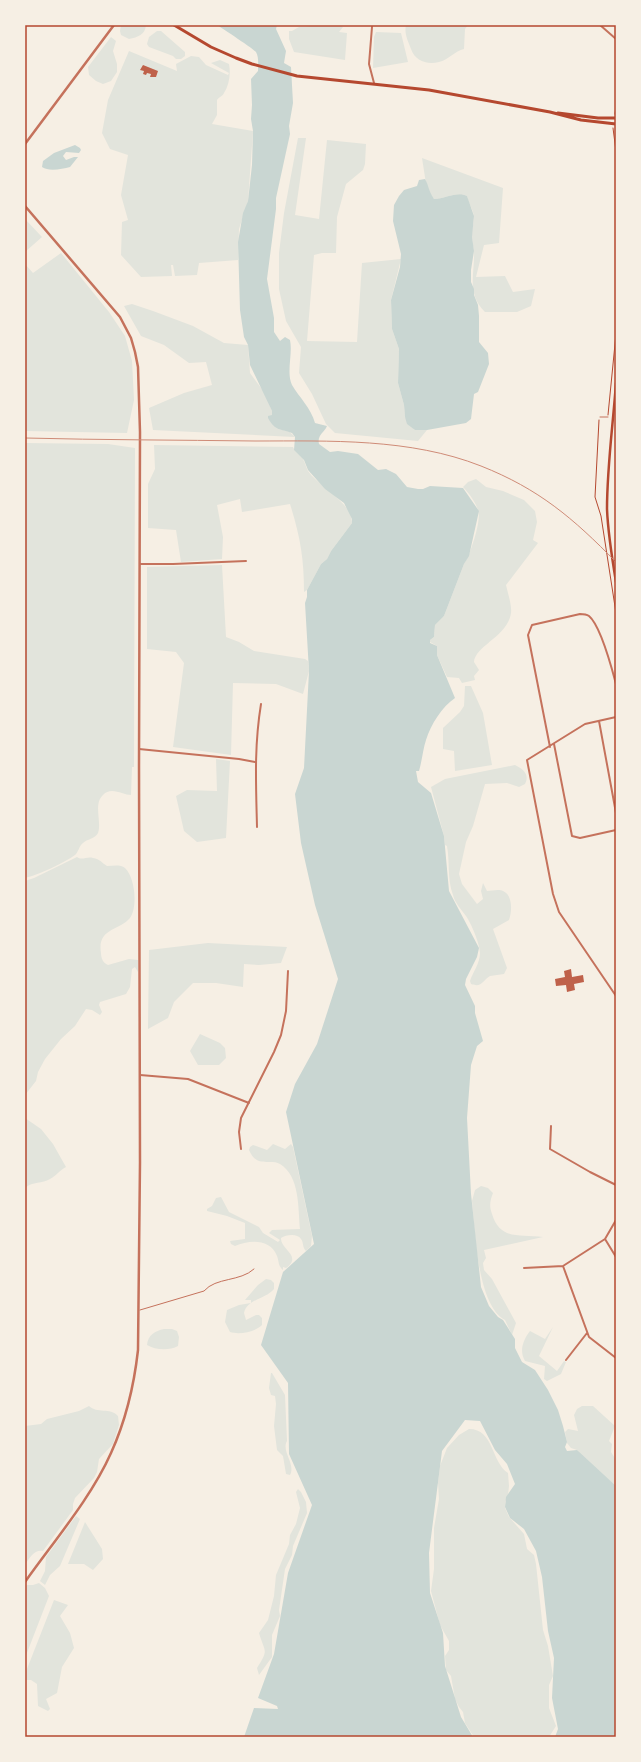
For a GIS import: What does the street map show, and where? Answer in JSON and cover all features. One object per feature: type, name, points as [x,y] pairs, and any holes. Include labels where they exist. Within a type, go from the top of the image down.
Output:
[{"type":"highway","points":[[174,25],[212,48],[252,64],[297,76],[429,90],[554,113],[598,118],[616,116]]},
{"type":"highway","points":[[554,113],[581,120],[616,124]]},
{"type":"main road","points":[[616,383],[608,489],[609,537],[616,582]]},
{"type":"street","points":[[25,144],[114,25]]},
{"type":"street","points":[[600,25],[616,39]]},
{"type":"street","points":[[372,27],[369,64],[374,83]]},
{"type":"street","points":[[25,206],[110,304],[126,327],[135,352],[138,367],[140,432],[140,1310],[138,1350],[135,1378],[126,1415],[110,1454],[83,1501],[25,1582]]},
{"type":"street","points":[[140,564],[246,561]]},
{"type":"street","points":[[550,747],[528,635],[528,631],[532,624],[580,614],[588,615],[604,644],[616,684]]},
{"type":"street","points":[[257,827],[255,762],[256,737],[261,704]]},
{"type":"street","points":[[616,717],[585,724],[527,760],[553,894],[559,912],[616,996]]},
{"type":"street","points":[[599,721],[616,813]]},
{"type":"street","points":[[554,744],[571,833],[574,837],[580,838],[616,830]]},
{"type":"street","points":[[139,749],[255,762]]},
{"type":"street","points":[[241,1149],[239,1132],[240,1118],[249,1103],[281,1035],[286,1010],[288,971]]},
{"type":"street","points":[[140,1075],[188,1079],[249,1103]]},
{"type":"street","points":[[551,1126],[550,1149],[616,1185]]},
{"type":"street","points":[[524,1268],[563,1266],[605,1239],[616,1220]]},
{"type":"street","points":[[605,1239],[616,1257]]},
{"type":"street","points":[[563,1266],[587,1333],[592,1340],[616,1358]]},
{"type":"street","points":[[566,1360],[587,1333]]},
{"type":"lane","points":[[600,417],[608,417]]},
{"type":"lane","points":[[140,1310],[204,1291],[212,1285],[243,1276],[254,1269]]},
{"type":"path","points":[[616,106],[616,116]]},
{"type":"path","points":[[613,128],[616,151]]},
{"type":"path","points":[[608,417],[616,334]]},
{"type":"path","points":[[600,417],[595,497],[601,516],[616,613]]},
{"type":"shaded area","points":[[121,25],[146,25],[143,33],[129,39],[121,35]]},
{"type":"shaded area","points":[[217,25],[277,25],[276,29],[286,51],[284,63],[291,67],[293,103],[289,126],[290,134],[276,198],[276,209],[267,279],[274,318],[274,332],[280,341],[285,337],[290,340],[290,380],[292,385],[308,408],[315,423],[327,426],[319,438],[319,444],[330,452],[338,451],[358,454],[378,470],[386,469],[396,474],[407,487],[418,489],[423,489],[430,486],[463,488],[479,511],[469,556],[464,564],[444,616],[435,625],[434,637],[430,640],[430,643],[437,646],[437,655],[455,698],[441,711],[434,722],[426,740],[419,771],[416,771],[418,782],[431,793],[444,836],[449,891],[479,948],[477,957],[466,979],[465,985],[475,1006],[475,1013],[483,1041],[477,1046],[471,1065],[467,1118],[471,1194],[481,1287],[489,1306],[498,1317],[503,1320],[515,1339],[515,1348],[522,1362],[535,1370],[548,1390],[558,1410],[563,1426],[567,1442],[565,1447],[567,1451],[577,1450],[616,1486],[616,1737],[555,1737],[558,1729],[552,1698],[554,1658],[548,1631],[542,1577],[536,1551],[524,1529],[510,1518],[505,1507],[506,1497],[515,1484],[507,1464],[495,1450],[480,1421],[465,1420],[442,1451],[429,1553],[430,1593],[443,1633],[445,1666],[461,1717],[473,1737],[244,1737],[254,1708],[278,1709],[277,1706],[258,1698],[274,1654],[288,1573],[312,1505],[289,1454],[288,1383],[261,1345],[283,1272],[314,1244],[286,1112],[295,1084],[317,1044],[338,979],[315,905],[301,843],[295,794],[304,768],[309,671],[305,603],[307,590],[321,564],[327,559],[331,551],[352,523],[352,519],[344,503],[325,489],[308,470],[304,460],[294,450],[295,437],[292,433],[273,426],[268,418],[268,416],[272,415],[272,411],[250,365],[248,345],[244,337],[240,310],[238,242],[243,213],[248,201],[252,165],[253,131],[251,119],[251,79],[258,71],[258,59],[254,50]]},
{"type":"shaded area","points":[[339,25],[343,27],[339,32],[347,33],[345,60],[294,52],[289,39],[289,31],[299,27]]},
{"type":"shaded area","points":[[406,25],[468,25],[465,29],[464,49],[439,62],[430,63],[422,61],[415,57],[411,49],[406,34]]},
{"type":"shaded area","points":[[157,31],[161,31],[185,52],[185,56],[181,59],[176,59],[173,56],[149,47],[147,44],[149,37]]},
{"type":"shaded area","points":[[376,32],[401,33],[408,62],[373,68],[374,37]]},
{"type":"shaded area","points":[[111,37],[116,41],[113,51],[117,64],[117,72],[111,81],[103,84],[96,81],[89,75],[88,67]]},
{"type":"shaded area","points":[[129,51],[177,71],[176,64],[191,56],[199,57],[206,65],[228,75],[229,73],[211,63],[220,60],[229,64],[230,75],[228,83],[226,90],[217,100],[217,115],[212,124],[253,131],[248,201],[239,229],[238,260],[199,263],[197,275],[175,276],[173,265],[171,265],[172,276],[141,277],[121,255],[122,222],[128,220],[121,195],[128,155],[110,149],[102,133],[108,100]]},
{"type":"shaded area","points":[[298,138],[306,138],[295,215],[319,219],[327,140],[366,144],[365,164],[363,170],[346,184],[337,217],[336,253],[322,253],[314,255],[307,341],[357,342],[362,263],[401,259],[391,300],[392,329],[399,349],[398,383],[404,405],[405,417],[415,430],[427,430],[418,441],[335,433],[326,424],[312,394],[299,373],[301,347],[286,321],[279,289],[279,253],[284,213]]},
{"type":"shaded area","points":[[75,145],[81,150],[79,153],[66,152],[63,156],[66,160],[78,157],[70,167],[52,170],[42,167],[43,161],[54,153]]},
{"type":"shaded area","points":[[422,158],[503,188],[499,243],[484,245],[476,277],[505,276],[513,292],[535,289],[531,306],[517,312],[485,312],[479,305],[473,290],[474,251],[472,235],[474,216],[467,196],[459,194],[434,199],[427,190]]},
{"type":"shaded area","points":[[425,179],[434,199],[459,194],[467,196],[474,216],[472,237],[474,251],[471,282],[478,305],[479,342],[488,353],[489,364],[478,392],[474,394],[471,419],[466,423],[427,430],[415,430],[407,424],[405,417],[404,405],[398,383],[399,349],[392,329],[391,300],[400,267],[401,254],[393,221],[394,205],[399,196],[404,190],[417,186],[419,180]]},
{"type":"shaded area","points":[[25,219],[42,237],[25,252]]},
{"type":"shaded area","points":[[61,253],[109,312],[125,336],[132,361],[134,400],[127,433],[25,431],[25,264],[33,273]]},
{"type":"shaded area","points":[[132,304],[193,326],[224,343],[248,345],[250,373],[264,392],[272,411],[272,415],[295,437],[153,430],[149,408],[184,393],[212,385],[206,362],[189,363],[164,345],[141,336],[124,306]]},
{"type":"shaded area","points":[[25,443],[108,444],[135,448],[134,767],[132,767],[131,795],[113,791],[106,792],[100,799],[99,803],[99,829],[97,835],[83,843],[76,854],[70,858],[44,872],[25,878]]},
{"type":"shaded area","points":[[154,445],[293,447],[303,459],[308,471],[313,477],[347,509],[351,516],[352,523],[331,551],[327,559],[321,564],[307,590],[304,592],[301,547],[290,504],[242,512],[240,499],[217,505],[223,537],[222,559],[181,562],[176,530],[148,528],[148,484],[155,469]]},
{"type":"shaded area","points":[[476,479],[486,487],[503,491],[524,500],[535,511],[537,522],[533,540],[538,543],[506,585],[511,607],[509,621],[476,656],[474,662],[479,670],[474,676],[475,680],[462,683],[459,678],[447,677],[437,655],[437,646],[430,642],[430,640],[434,637],[435,625],[444,616],[475,537],[479,515],[478,510],[476,504],[463,487],[468,482]]},
{"type":"shaded area","points":[[222,565],[226,637],[239,642],[254,651],[305,659],[308,661],[309,671],[303,694],[276,684],[233,683],[231,755],[173,747],[184,663],[176,652],[147,649],[147,567]]},
{"type":"shaded area","points":[[465,686],[471,686],[483,713],[492,765],[455,771],[454,751],[443,749],[443,728],[460,712],[464,706]]},
{"type":"shaded area","points":[[216,759],[230,761],[226,838],[197,842],[184,831],[176,796],[187,790],[217,791]]},
{"type":"shaded area","points":[[515,765],[525,772],[527,777],[525,784],[519,787],[507,783],[485,784],[473,826],[466,842],[459,874],[462,884],[477,904],[483,899],[481,891],[483,883],[487,891],[499,890],[506,893],[509,896],[511,904],[509,920],[493,929],[507,968],[504,974],[490,976],[480,985],[475,985],[471,984],[470,981],[479,960],[480,949],[470,923],[455,901],[451,889],[447,846],[445,845],[431,787],[445,779]]},
{"type":"shaded area","points":[[77,857],[81,859],[91,858],[99,860],[107,866],[121,866],[128,872],[133,885],[135,900],[134,907],[130,918],[106,934],[102,939],[101,955],[104,962],[108,965],[129,959],[138,960],[138,972],[135,967],[132,969],[130,987],[126,994],[100,1002],[99,1005],[102,1012],[100,1015],[92,1010],[86,1009],[75,1026],[61,1039],[45,1059],[38,1072],[36,1081],[25,1095],[25,881]]},
{"type":"shaded area","points":[[208,943],[287,947],[281,963],[259,965],[244,964],[243,987],[216,983],[193,983],[174,1002],[168,1018],[148,1029],[149,950]]},
{"type":"shaded area","points":[[200,1034],[220,1043],[225,1048],[226,1058],[219,1065],[198,1065],[190,1051]]},
{"type":"shaded area","points":[[25,1118],[41,1129],[53,1144],[66,1167],[50,1179],[44,1182],[31,1184],[25,1188]]},
{"type":"shaded area","points":[[273,1144],[285,1149],[291,1144],[293,1147],[312,1236],[311,1246],[306,1251],[302,1240],[299,1237],[288,1235],[281,1238],[284,1246],[292,1256],[291,1264],[286,1268],[283,1267],[283,1270],[279,1265],[274,1250],[264,1243],[246,1242],[235,1246],[231,1244],[230,1241],[245,1239],[245,1223],[227,1216],[207,1211],[207,1209],[212,1206],[216,1198],[221,1197],[229,1212],[259,1227],[263,1233],[278,1242],[280,1240],[269,1233],[272,1230],[300,1229],[297,1193],[295,1184],[287,1169],[276,1162],[264,1162],[256,1159],[252,1156],[249,1150],[253,1145],[267,1150]]},
{"type":"shaded area","points":[[481,1186],[488,1188],[493,1193],[490,1208],[500,1229],[519,1236],[543,1237],[484,1250],[486,1258],[483,1263],[484,1270],[492,1279],[516,1323],[512,1335],[505,1320],[496,1312],[488,1299],[479,1266],[472,1201],[475,1190]]},
{"type":"shaded area","points":[[266,1279],[271,1280],[274,1283],[274,1289],[249,1305],[244,1313],[246,1320],[259,1315],[262,1318],[262,1325],[247,1332],[230,1332],[225,1322],[227,1310],[239,1305],[251,1303],[251,1300],[245,1300],[258,1285]]},
{"type":"shaded area","points":[[553,1327],[539,1356],[557,1371],[564,1361],[566,1362],[561,1374],[547,1381],[544,1379],[545,1366],[525,1361],[522,1349],[525,1338],[530,1331],[545,1339]]},
{"type":"shaded area","points":[[164,1329],[172,1329],[177,1331],[179,1337],[178,1346],[170,1349],[162,1349],[147,1345],[152,1334]]},
{"type":"shaded area","points":[[271,1373],[285,1395],[286,1449],[291,1466],[290,1475],[286,1474],[283,1456],[277,1450],[274,1426],[276,1404],[275,1396],[271,1395],[269,1388]]},
{"type":"shaded area","points":[[89,1406],[96,1410],[115,1413],[118,1416],[119,1425],[113,1444],[99,1459],[97,1472],[94,1478],[75,1498],[73,1510],[43,1551],[37,1551],[30,1557],[25,1565],[25,1426],[41,1424],[47,1419],[79,1411]]},
{"type":"shaded area","points":[[582,1406],[593,1406],[615,1426],[609,1441],[612,1444],[611,1452],[616,1460],[616,1486],[585,1460],[577,1450],[571,1448],[567,1443],[565,1432],[568,1429],[578,1431],[574,1415],[577,1409]]},
{"type":"shaded area","points":[[469,1429],[477,1430],[483,1434],[488,1440],[502,1468],[508,1473],[509,1486],[505,1508],[509,1517],[524,1534],[527,1549],[534,1555],[543,1630],[548,1646],[553,1676],[549,1685],[549,1708],[556,1726],[549,1737],[474,1737],[465,1723],[463,1712],[455,1699],[451,1676],[446,1670],[445,1656],[449,1650],[449,1641],[440,1625],[431,1591],[434,1569],[434,1528],[439,1499],[438,1483],[440,1466],[447,1448],[459,1435]]},
{"type":"shaded area","points":[[298,1489],[306,1502],[307,1513],[293,1546],[292,1555],[285,1569],[279,1610],[280,1616],[272,1635],[272,1657],[259,1675],[257,1668],[265,1651],[259,1633],[268,1620],[274,1596],[276,1575],[289,1544],[290,1535],[296,1524],[300,1508],[296,1492]]},
{"type":"shaded area","points":[[76,1516],[80,1519],[60,1566],[50,1575],[45,1585],[40,1581],[45,1571],[46,1557]]},
{"type":"shaded area","points":[[85,1522],[102,1549],[103,1559],[93,1570],[84,1564],[68,1564]]},
{"type":"shaded area","points":[[39,1583],[45,1588],[49,1596],[25,1658],[25,1587],[27,1585]]},
{"type":"shaded area","points":[[54,1600],[68,1605],[60,1616],[70,1633],[74,1648],[62,1667],[57,1693],[46,1699],[50,1709],[48,1711],[38,1706],[37,1684],[31,1680],[25,1680],[25,1674]]},
{"type":"building","points":[[143,65],[158,71],[156,77],[150,77],[151,74],[147,73],[146,75],[143,74],[144,71],[140,70]]},
{"type":"building","points":[[571,969],[572,977],[583,975],[584,982],[574,984],[575,990],[567,992],[566,985],[556,986],[555,979],[565,977],[564,971]]},
{"type":"railway","points":[[25,438],[312,441],[370,443],[426,450],[481,466],[502,475],[538,495],[570,518],[616,562]]}]
